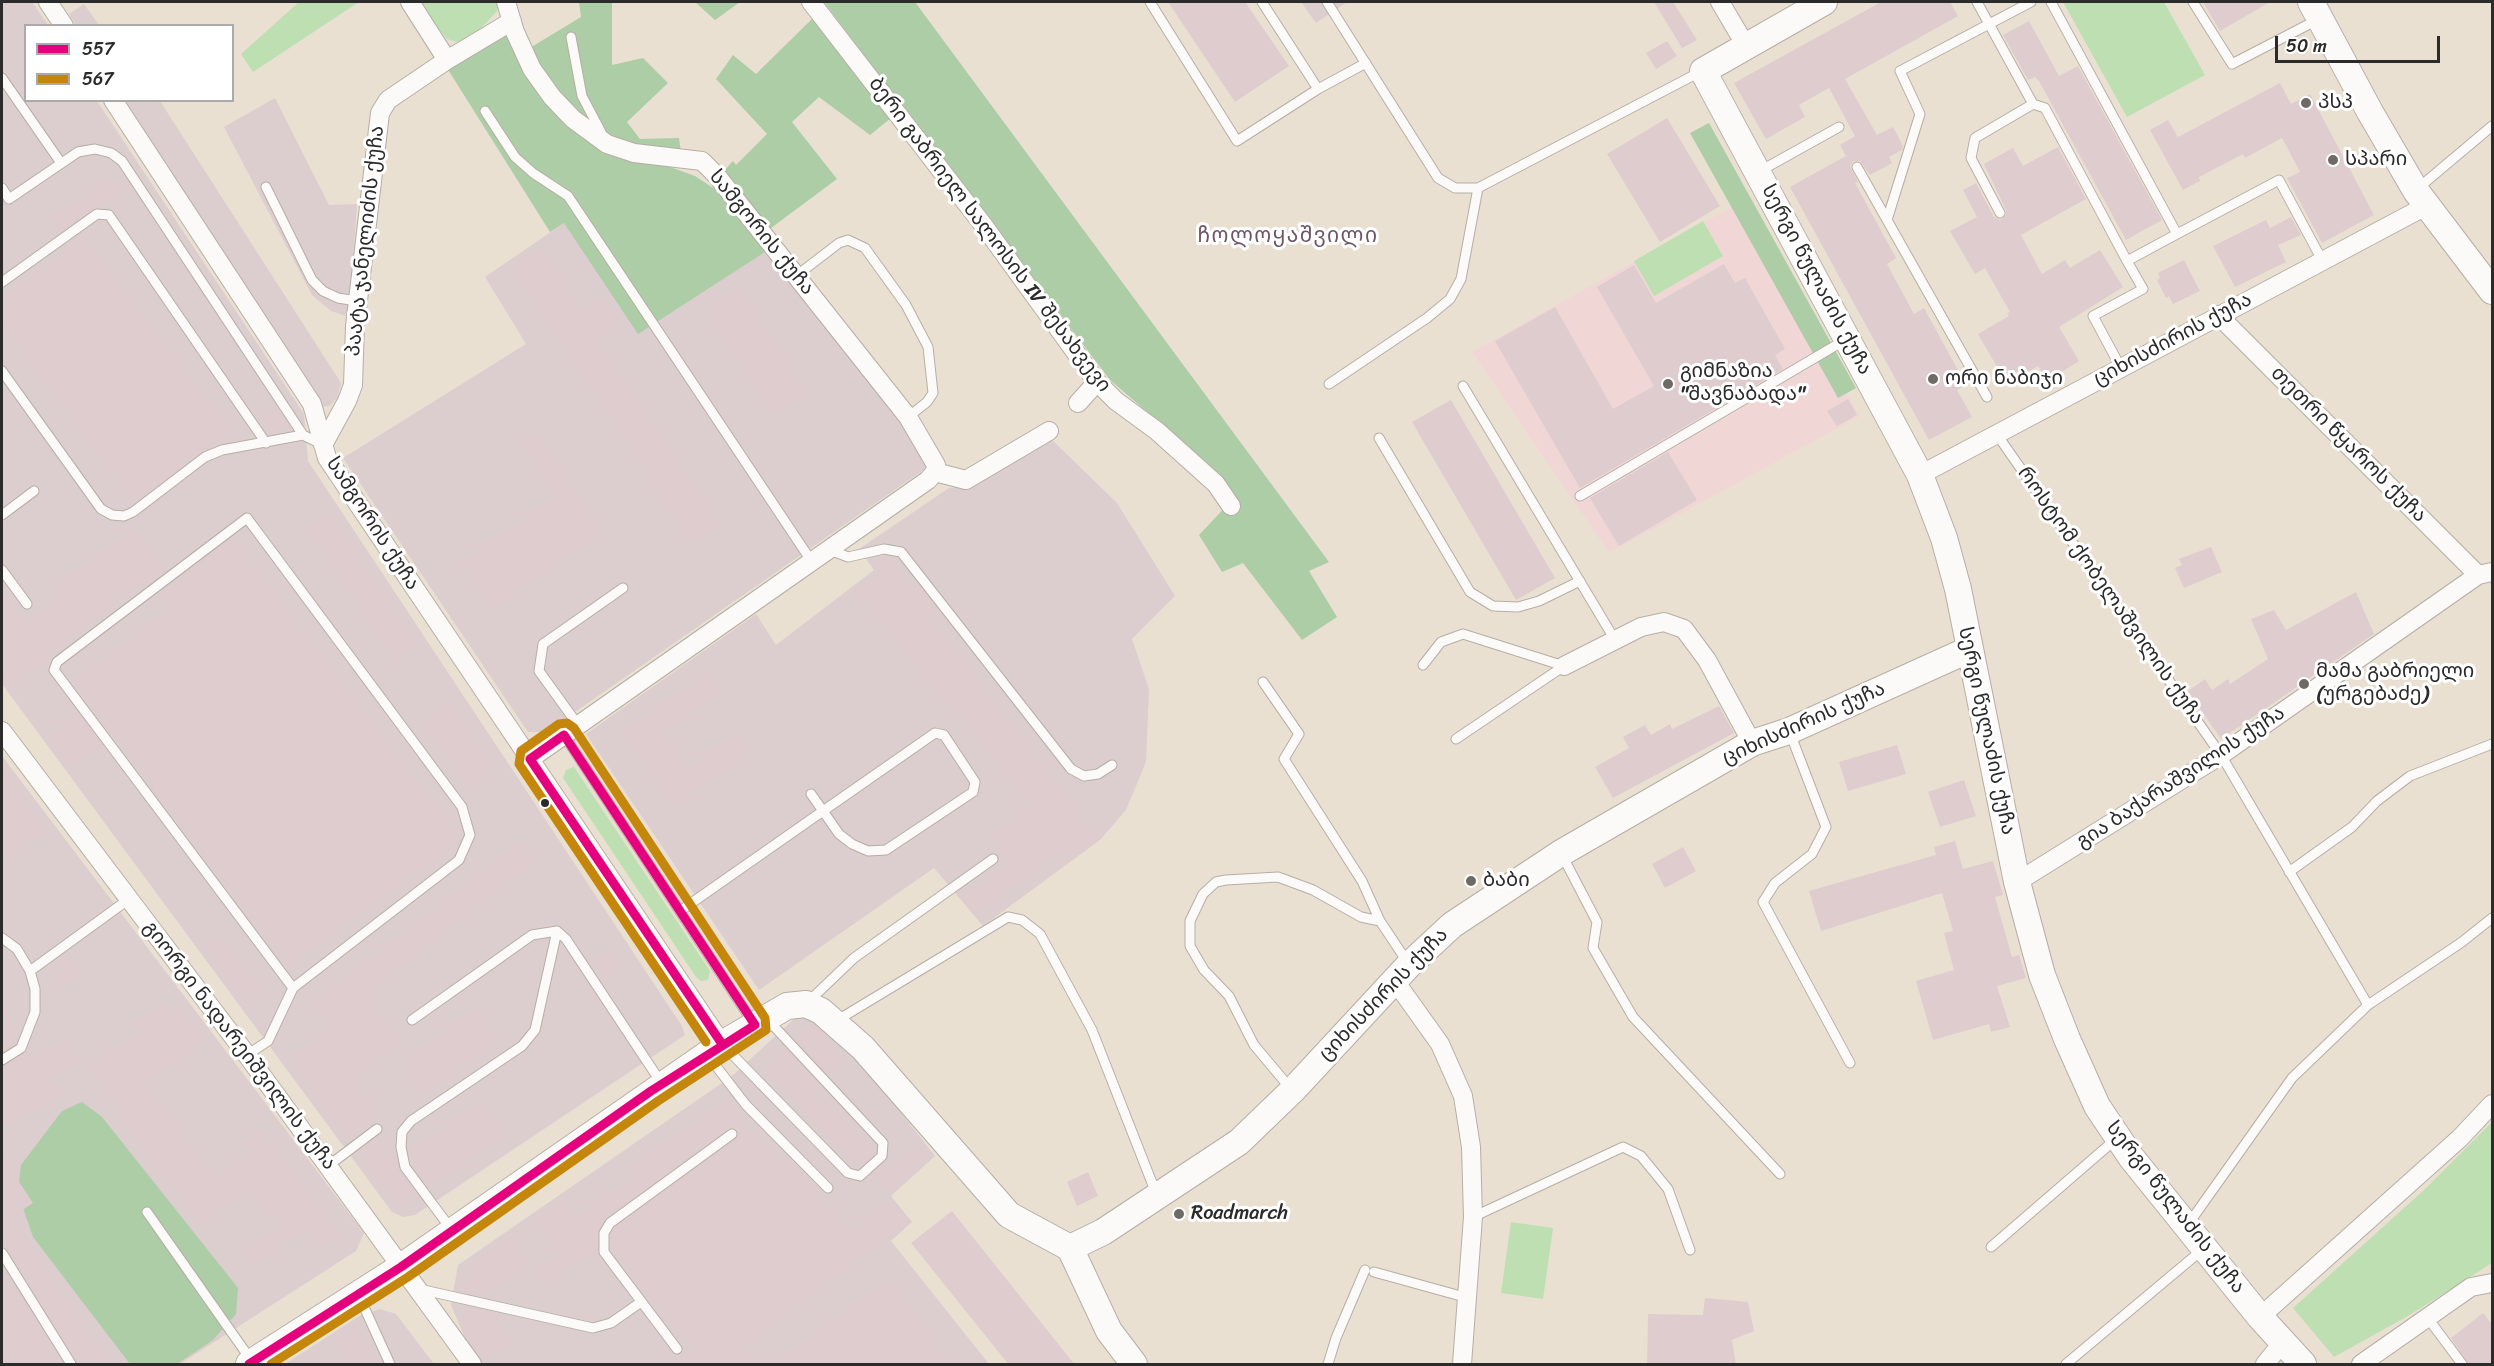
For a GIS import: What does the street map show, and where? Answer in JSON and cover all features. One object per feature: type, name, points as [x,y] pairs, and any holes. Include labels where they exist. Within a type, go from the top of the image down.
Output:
[{"type":"street","points":[[48,2],[63,24]]},
{"type":"street","points":[[410,2],[447,60]]},
{"type":"street","name":"სამგორის ქუჩა","points":[[506,2],[532,69],[552,97],[573,118],[607,144],[634,153],[702,162],[717,176],[908,417],[936,465],[935,472]]},
{"type":"street","name":"ბერი გაბრიელ სალოსის IV შესახვევი","points":[[811,2],[984,226],[1097,381],[1116,401],[1157,430],[1216,484],[1231,506]]},
{"type":"street","points":[[1720,2],[1746,46]]},
{"type":"street","points":[[1703,70],[1824,2]]},
{"type":"street","points":[[2316,10],[2370,112],[2421,198],[2493,291]]},
{"type":"street","name":"პაატა ჯანელიძის ქუჩა","points":[[323,446],[353,385],[357,301],[380,113],[388,100],[447,60],[512,21]]},
{"type":"street","name":"სერგი წულაძის ქუჩა","points":[[1703,70],[1920,475],[1944,538],[1958,589],[1968,650],[2017,882],[2042,975],[2097,1106],[2187,1227],[2260,1317],[2303,1365]]},
{"type":"street","name":"სამგორის ქუჩა","points":[[114,102],[312,404],[327,458],[530,759],[714,1049]]},
{"type":"street","name":"ციხისძირის ქუჩა","points":[[1920,475],[1998,436],[2322,260],[2421,198]]},
{"type":"street","name":"თეთრი წყაროს ქუჩა","points":[[2218,315],[2485,574]]},
{"type":"street","points":[[1078,403],[1097,381]]},
{"type":"street","points":[[530,759],[830,550],[935,472],[966,480],[1049,431]]},
{"type":"street","name":"გია ბაქარაშვილის ქუჩა","points":[[2017,882],[2221,755],[2485,574]]},
{"type":"street","points":[[1564,666],[1641,627],[1664,622],[1684,629],[1707,660],[1752,743]]},
{"type":"street","name":"ციხისძირის ქუჩა","points":[[1070,1248],[1103,1232],[1239,1142],[1293,1090],[1402,973],[1452,925],[1561,853],[1752,743],[1789,731],[1968,650]]},
{"type":"street","name":"გიორგი ნადარეიშვილის ქუჩა","points":[[4,739],[247,1055],[472,1365]]},
{"type":"street","points":[[1402,973],[1440,1044],[1463,1096],[1472,1147],[1473,1217],[1462,1365]]},
{"type":"street","points":[[250,1363],[401,1267],[714,1049],[787,1006],[806,1004],[821,1011],[862,1048],[1009,1215],[1070,1248],[1109,1331],[1134,1365]]},
{"type":"street","points":[[2260,1317],[2443,1154],[2493,1104]]},
{"type":"street","points":[[2361,1365],[2471,1287],[2493,1283]]},
{"type":"street","points":[[2265,1365],[2283,1342]]},
{"type":"lane","points":[[1150,2],[1237,141],[1318,89],[1366,63]]},
{"type":"lane","points":[[1262,2],[1318,89]]},
{"type":"lane","points":[[1327,2],[1438,178],[1455,188],[1478,188],[1703,70]]},
{"type":"lane","points":[[1977,2],[2033,104],[2045,108],[2143,290],[2093,316],[2121,368]]},
{"type":"lane","points":[[1887,220],[1920,114],[1900,71],[2031,2]]},
{"type":"lane","points":[[2051,2],[2177,234]]},
{"type":"lane","points":[[2193,2],[2232,64],[2316,10]]},
{"type":"lane","points":[[571,37],[582,96],[598,130],[618,148]]},
{"type":"lane","points":[[2,78],[61,163]]},
{"type":"lane","points":[[2000,213],[1971,158],[1975,138],[2033,104]]},
{"type":"lane","points":[[485,111],[515,157],[533,173],[568,196],[812,562]]},
{"type":"lane","points":[[2421,198],[2493,126]]},
{"type":"lane","points":[[1758,172],[1839,127]]},
{"type":"lane","points":[[2,188],[9,199],[78,152],[95,149],[111,153],[122,161],[303,435],[323,446]]},
{"type":"lane","points":[[1857,167],[1987,397]]},
{"type":"lane","points":[[2127,261],[2279,180],[2322,260]]},
{"type":"lane","points":[[266,187],[312,280],[322,291],[338,298],[357,301]]},
{"type":"lane","points":[[1329,384],[1427,318],[1450,299],[1461,279],[1478,188]]},
{"type":"lane","points":[[2,282],[97,214],[109,215],[266,443]]},
{"type":"lane","points":[[796,276],[839,243],[848,240],[865,248],[906,305],[928,347],[933,393],[927,402],[908,417]]},
{"type":"lane","points":[[1580,496],[1848,339]]},
{"type":"lane","points":[[2,371],[101,509],[112,515],[124,516],[133,512],[206,458],[222,450],[303,435]]},
{"type":"lane","points":[[1463,386],[1615,640]]},
{"type":"lane","name":"როსტომ ქობელაშვილის ქუჩა","points":[[1998,436],[2221,755],[2368,1005]]},
{"type":"lane","points":[[1379,438],[1470,592],[1493,606],[1518,607],[1539,601],[1580,581]]},
{"type":"lane","points":[[2,515],[34,490]]},
{"type":"lane","points":[[247,1055],[268,1041],[293,988],[459,860],[470,835],[462,807],[247,518],[57,662],[54,670],[293,988]]},
{"type":"lane","points":[[830,550],[848,557],[884,549],[901,552],[1071,769],[1084,776],[1098,774],[1112,765]]},
{"type":"lane","points":[[2,570],[27,604]]},
{"type":"lane","points":[[623,588],[543,644],[539,671],[571,730],[680,911],[761,1021],[883,1143],[882,1155],[860,1176],[848,1173],[714,1049]]},
{"type":"lane","points":[[1423,665],[1441,642],[1463,634],[1564,666]]},
{"type":"lane","points":[[1456,739],[1564,666]]},
{"type":"lane","points":[[1263,682],[1299,734],[1284,759],[1362,880],[1402,973]]},
{"type":"lane","points":[[1789,731],[1826,826],[1812,854],[1775,883],[1763,902],[1850,1063]]},
{"type":"lane","points":[[680,911],[823,811],[935,733],[944,735],[975,782],[973,792],[886,850],[868,851],[852,844],[839,834],[823,811],[811,794]]},
{"type":"lane","points":[[2289,872],[2352,827],[2377,801],[2410,776],[2493,744]]},
{"type":"lane","points":[[1561,853],[1598,922],[1593,948],[1633,1017],[1780,1174]]},
{"type":"lane","points":[[806,1004],[854,958],[993,859]]},
{"type":"lane","points":[[1293,1090],[1254,1045],[1229,996],[1204,970],[1190,946],[1190,921],[1203,894],[1216,882],[1278,877],[1313,890],[1361,917],[1380,921]]},
{"type":"lane","points":[[30,971],[129,899]]},
{"type":"lane","points":[[834,1022],[1008,916],[1022,920],[1040,934],[1092,1030],[1158,1197]]},
{"type":"lane","points":[[2187,1227],[2292,1078],[2368,1005],[2462,942],[2493,918]]},
{"type":"lane","points":[[452,1232],[405,1167],[401,1147],[402,1132],[411,1121],[522,1046],[535,1030],[557,932]]},
{"type":"lane","points":[[412,1020],[532,935],[557,932],[566,939],[662,1084]]},
{"type":"lane","points":[[2,938],[17,949],[30,971],[35,989],[35,1012],[21,1048],[2,1060]]},
{"type":"lane","points":[[714,1049],[746,1105],[828,1188]]},
{"type":"lane","points":[[328,1166],[377,1129]]},
{"type":"lane","points":[[677,1349],[604,1252],[604,1233],[610,1223],[732,1134]]},
{"type":"lane","points":[[1991,1247],[2118,1137]]},
{"type":"lane","points":[[1473,1217],[1623,1147],[1641,1156],[1668,1189],[1690,1250]]},
{"type":"lane","points":[[147,1212],[250,1363]]},
{"type":"lane","points":[[2066,1365],[2204,1248]]},
{"type":"lane","points":[[2,1253],[72,1365]]},
{"type":"lane","points":[[1328,1365],[1336,1338],[1369,1271],[1468,1298]]},
{"type":"lane","points":[[417,1289],[593,1328],[610,1323],[641,1302]]},
{"type":"lane","points":[[358,1294],[390,1365]]},
{"type":"lane","points":[[2427,1317],[2462,1365]]},
{"type":"shaded area","points":[[2,2],[32,2],[47,24],[24,24],[24,102],[98,102],[304,414],[308,461],[682,1026],[685,1035],[415,1215],[403,1217],[392,1212],[2,684]]},
{"type":"shaded area","points":[[1301,2],[1347,2],[1316,23]]},
{"type":"shaded area","points":[[84,4],[98,24],[75,24],[69,14]]},
{"type":"shaded area","points":[[275,98],[329,205],[357,204],[349,317],[331,311],[312,295],[224,127]]},
{"type":"shaded area","points":[[125,102],[161,102],[341,383],[337,398],[329,406],[321,407]]},
{"type":"shaded area","name":"გიმნაზია \"შავნაბადა\"","points":[[1737,204],[1860,416],[1609,553],[1472,352]]},
{"type":"shaded area","points":[[564,223],[768,250],[903,417],[929,466],[546,732],[528,732],[343,458],[526,344],[485,277]]},
{"type":"shaded area","points":[[1049,437],[1117,503],[1175,596],[1132,639],[1149,689],[1146,762],[1126,810],[1100,840],[983,926],[934,868],[759,990],[586,734],[756,614],[776,645],[874,570],[859,549],[949,488],[974,485]]},
{"type":"shaded area","points":[[2,756],[364,1233],[356,1251],[180,1364],[2,1364]]},
{"type":"shaded area","points":[[814,1015],[828,1020],[935,1156],[891,1196],[912,1222],[891,1241],[989,1364],[483,1364],[467,1343],[451,1305],[458,1265],[732,1076],[794,1019]]},
{"type":"shaded area","points":[[380,1309],[396,1314],[434,1364],[285,1364],[361,1315]]},
{"type":"green space","points":[[299,2],[359,2],[253,72],[241,54]]},
{"type":"green space","points":[[417,2],[499,2],[499,4],[497,11],[472,38],[461,43],[447,39]]},
{"type":"green space","points":[[579,2],[612,2],[612,65],[643,58],[668,83],[627,122],[640,139],[679,138],[681,152],[634,149],[573,113],[528,49],[581,17]]},
{"type":"green space","points":[[695,2],[740,2],[715,20]]},
{"type":"green space","points":[[824,2],[915,2],[1329,562],[1309,571],[1337,617],[1302,640],[1243,563],[1222,572],[1199,535],[1232,500],[1215,470],[1110,380]]},
{"type":"green space","points":[[2063,2],[2164,2],[2205,75],[2127,117]]},
{"type":"green space","points":[[815,16],[891,118],[870,135],[819,97],[792,122],[837,179],[767,231],[722,173],[733,161],[736,165],[767,134],[716,79],[733,55],[756,74]]},
{"type":"green space","points":[[508,34],[587,137],[695,176],[727,197],[768,250],[638,334],[564,223],[550,232],[447,68]]},
{"type":"green space","points":[[1709,123],[1856,388],[1838,398],[1690,133]]},
{"type":"green space","points":[[1703,221],[1723,256],[1654,296],[1634,261]]},
{"type":"green space","points":[[574,767],[710,971],[708,980],[701,981],[696,977],[563,778],[566,770]]},
{"type":"green space","points":[[82,1102],[102,1117],[238,1288],[236,1314],[213,1340],[177,1364],[130,1364],[33,1237],[18,1193],[21,1165],[62,1111]]},
{"type":"green space","points":[[2492,1122],[2492,1263],[2408,1316],[2334,1357],[2293,1308],[2424,1190]]},
{"type":"green space","points":[[1511,1222],[1553,1228],[1543,1299],[1501,1293]]},
{"type":"building","points":[[1168,2],[1245,2],[1289,66],[1235,102]]},
{"type":"building","points":[[1654,2],[1673,2],[1697,40],[1682,48]]},
{"type":"building","points":[[1881,2],[1950,2],[1958,16],[1845,79],[1877,135],[1893,127],[1903,146],[1902,150],[1889,157],[1892,163],[1870,175],[1860,161],[1853,161],[1850,166],[1858,182],[1855,183],[1896,258],[1887,264],[1914,314],[1924,308],[1966,385],[1957,390],[1972,417],[1929,440],[1790,187],[1846,156],[1840,145],[1855,136],[1829,88],[1799,105],[1805,117],[1766,139],[1734,83]]},
{"type":"building","points":[[2203,2],[2270,2],[2220,31]]},
{"type":"building","points":[[2029,21],[2059,76],[2078,66],[2162,220],[2126,240],[2039,81],[2035,77],[2028,80],[2003,35]]},
{"type":"building","points":[[1667,41],[1677,56],[1656,69],[1646,53]]},
{"type":"building","points":[[2280,83],[2291,104],[2310,94],[2374,215],[2322,243],[2287,178],[2300,172],[2282,138],[2245,158],[2243,154],[2199,177],[2200,181],[2183,190],[2150,130],[2168,120],[2178,137]]},
{"type":"building","points":[[1667,118],[1720,206],[1660,242],[1607,154]]},
{"type":"building","points":[[2058,147],[2086,199],[2021,235],[2042,274],[2065,260],[2070,268],[2100,250],[2123,287],[2059,327],[2079,361],[2047,381],[2038,366],[2007,384],[1978,334],[2009,316],[2007,313],[2010,312],[1985,268],[1975,274],[1950,231],[1977,217],[1963,190],[1976,183],[1994,217],[2000,220],[2006,216],[2006,210],[1984,164],[2013,148],[2023,166]]},
{"type":"building","points":[[105,181],[128,182],[130,185],[61,231],[52,216]]},
{"type":"building","points":[[2291,217],[2301,235],[2278,245],[2286,262],[2235,287],[2213,246],[2266,220],[2270,228]]},
{"type":"building","points":[[81,233],[230,431],[134,502],[2,322],[2,297],[72,247],[69,243]]},
{"type":"building","points":[[540,249],[582,310],[603,297],[620,324],[597,339],[720,524],[691,542],[513,269]]},
{"type":"building","points":[[2184,260],[2200,291],[2173,304],[2169,296],[2166,298],[2157,280],[2160,278],[2158,273]]},
{"type":"building","points":[[1724,264],[1735,283],[1745,278],[1785,349],[1775,355],[1783,369],[1580,488],[1495,341],[1555,307],[1613,409],[1654,386],[1597,287],[1634,265],[1656,303]]},
{"type":"building","points":[[739,288],[806,394],[773,414],[704,310]]},
{"type":"building","points":[[1848,399],[1857,415],[1837,426],[1827,411]]},
{"type":"building","points":[[1451,400],[1555,578],[1516,600],[1412,422]]},
{"type":"building","points":[[277,408],[289,426],[274,433],[263,418]]},
{"type":"building","points":[[536,434],[601,534],[495,607],[459,562],[556,496],[523,442]]},
{"type":"building","points":[[1668,452],[1697,500],[1619,546],[1590,498]]},
{"type":"building","points":[[329,512],[417,647],[396,661],[308,526]]},
{"type":"building","points":[[134,527],[165,571],[148,584],[145,580],[46,656],[49,659],[13,687],[2,671],[2,591],[26,623],[63,595],[56,585]]},
{"type":"building","points":[[232,538],[461,840],[289,965],[114,734],[112,736],[74,680],[168,609],[157,595]]},
{"type":"building","points":[[2211,547],[2222,572],[2184,588],[2175,568],[2182,565],[2179,559]]},
{"type":"building","points":[[891,557],[914,588],[918,585],[937,609],[930,616],[1098,840],[1070,861],[1063,850],[975,914],[962,896],[1010,862],[990,835],[1030,806],[952,702],[946,706],[901,644],[855,590],[879,572],[871,561]]},
{"type":"building","points":[[2356,592],[2374,634],[2221,739],[2188,691],[2205,679],[2212,690],[2228,679],[2230,684],[2268,659],[2251,619],[2274,610],[2286,630]]},
{"type":"building","points":[[708,672],[722,693],[664,733],[687,767],[735,734],[749,755],[675,805],[623,729]]},
{"type":"building","points":[[451,704],[495,769],[469,788],[424,722]]},
{"type":"building","points":[[1719,706],[1734,733],[1613,798],[1595,767],[1629,748],[1623,737],[1645,725],[1651,735],[1670,724],[1672,729]]},
{"type":"building","points":[[78,713],[101,744],[71,767],[47,736]]},
{"type":"building","points":[[1897,745],[1906,774],[1848,791],[1839,762]]},
{"type":"building","points":[[2,773],[44,832],[2,863]]},
{"type":"building","points":[[1964,780],[1976,816],[1940,827],[1928,792]]},
{"type":"building","points":[[1955,841],[1963,869],[1993,861],[2003,895],[1995,897],[2012,957],[2019,955],[2026,978],[1997,986],[2010,1027],[1991,1032],[1989,1024],[1933,1040],[1916,981],[1954,970],[1944,933],[1953,931],[1942,893],[1821,931],[1809,891],[1936,855],[1934,847]]},
{"type":"building","points":[[518,843],[533,863],[365,995],[402,1041],[354,1079],[381,1115],[349,1139],[289,1059],[331,1028],[312,1004]]},
{"type":"building","points":[[1683,847],[1696,871],[1665,888],[1652,864]]},
{"type":"building","points":[[219,934],[252,978],[254,976],[265,990],[247,1003],[204,945]]},
{"type":"building","points":[[611,950],[621,964],[606,975],[596,961]]},
{"type":"building","points":[[70,954],[82,972],[63,986],[50,968]]},
{"type":"building","points":[[165,1002],[172,1013],[180,1007],[205,1042],[143,1083],[216,1179],[248,1155],[240,1144],[260,1129],[341,1235],[322,1250],[305,1228],[257,1265],[246,1250],[279,1225],[250,1188],[201,1225],[113,1109],[118,1106],[90,1065],[139,1033],[132,1023]]},
{"type":"building","points":[[2,1004],[18,1036],[16,1043],[2,1052]]},
{"type":"building","points":[[476,1007],[500,1039],[425,1094],[401,1062]]},
{"type":"building","points":[[813,1024],[846,1059],[828,1074],[796,1040],[799,1034]]},
{"type":"building","points":[[68,1039],[81,1064],[55,1078],[64,1096],[2,1129],[2,1067],[26,1052],[30,1059]]},
{"type":"building","points":[[786,1050],[818,1083],[811,1088],[875,1153],[863,1164],[858,1158],[853,1162],[765,1071]]},
{"type":"building","points":[[728,1101],[761,1145],[763,1143],[778,1162],[785,1156],[851,1229],[890,1197],[910,1221],[746,1346],[759,1365],[677,1365],[694,1351],[611,1244],[611,1235],[615,1228],[736,1139],[737,1130],[728,1129],[606,1218],[597,1232],[597,1250],[547,1283],[537,1268],[561,1252],[538,1218],[564,1201],[574,1216],[633,1178],[626,1166]]},
{"type":"building","points":[[481,1102],[504,1137],[428,1187],[411,1164],[408,1149]]},
{"type":"building","points":[[377,1137],[394,1159],[396,1157],[399,1171],[417,1195],[401,1207],[359,1151]]},
{"type":"building","points":[[918,1143],[931,1159],[889,1194],[872,1174],[884,1163],[889,1168]]},
{"type":"building","points":[[2,1156],[33,1203],[12,1217],[109,1365],[78,1365],[8,1249],[2,1246]]},
{"type":"building","points":[[1088,1172],[1098,1196],[1077,1206],[1067,1182]]},
{"type":"building","points":[[952,1211],[1075,1365],[1009,1365],[911,1243]]},
{"type":"building","points":[[511,1237],[530,1265],[481,1296],[465,1292],[468,1265]]},
{"type":"building","points":[[2,1265],[63,1365],[2,1365]]},
{"type":"building","points":[[888,1279],[952,1365],[772,1365]]},
{"type":"building","points":[[1705,1298],[1748,1302],[1754,1331],[1732,1340],[1736,1365],[1647,1365],[1648,1314],[1703,1315]]},
{"type":"building","points":[[463,1306],[493,1313],[514,1340],[486,1360],[465,1332]]},
{"type":"building","points":[[2483,1313],[2493,1325],[2493,1365],[2469,1365],[2451,1338]]},
{"type":"building","points":[[354,1325],[381,1365],[349,1365],[332,1339]]},
{"type":"transit line","name":"567","points":[[271,1364],[408,1277],[658,1101],[766,1030],[765,1018],[574,728],[567,723],[559,724],[521,751],[519,764],[706,1042]]},
{"type":"transit line","name":"557","points":[[249,1364],[401,1267],[651,1091],[755,1025],[564,735],[530,759],[722,1044]]},
{"type":"place","name":"პსპ","points":[[2306,103]]},
{"type":"place","name":"სპარი","points":[[2333,160]]},
{"type":"place","name":"ორი ნაბიჯი","points":[[1933,379]]},
{"type":"place","name":"გიმნაზია \"შავნაბადა\"","points":[[1668,384]]},
{"type":"place","name":"მამა გაბრიელი (ურგებაძე)","points":[[2304,684]]},
{"type":"place","name":"ბაბი","points":[[1471,881]]},
{"type":"place","name":"Roadmarch","points":[[1179,1214]]},
{"type":"district","name":"ჩოლოყაშვილი","points":[[1288,237]]}]
